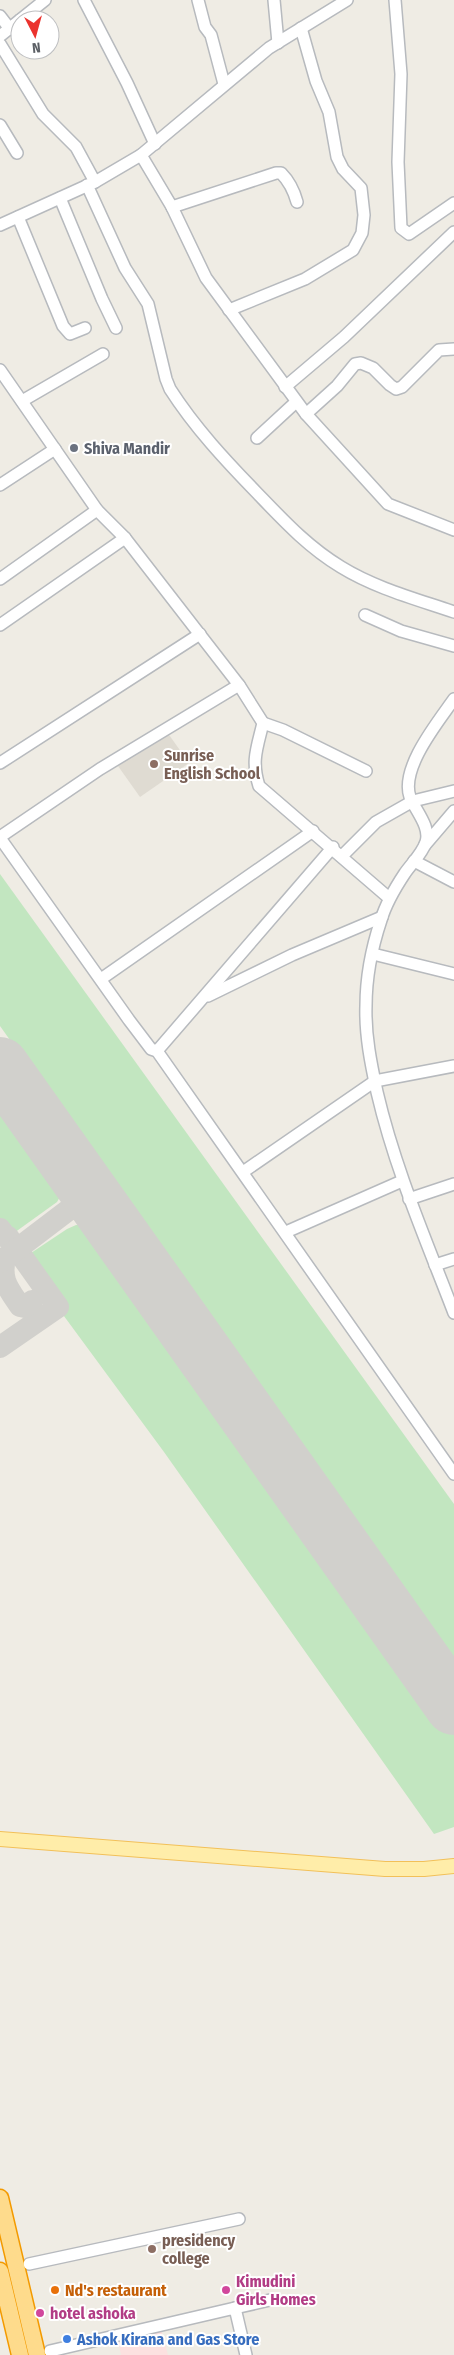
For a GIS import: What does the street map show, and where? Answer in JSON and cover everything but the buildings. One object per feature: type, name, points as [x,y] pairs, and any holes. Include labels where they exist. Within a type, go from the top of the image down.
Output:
[{"type":"highway","points":[[0,2198],[44,2353]]},
{"type":"highway","points":[[0,2272],[20,2355]]},
{"type":"main road","points":[[0,1839],[385,1869],[424,1869],[454,1866]]},
{"type":"street","points":[[32,10],[45,0]]},
{"type":"street","points":[[84,0],[127,83],[154,144]]},
{"type":"street","points":[[198,0],[205,26],[211,35],[224,84]]},
{"type":"street","points":[[274,0],[278,42]]},
{"type":"street","points":[[0,225],[91,183],[141,156],[224,84],[278,42],[347,0]]},
{"type":"street","points":[[395,0],[401,74],[398,162],[401,228],[409,234],[454,203]]},
{"type":"street","points":[[0,16],[10,28],[0,36]]},
{"type":"street","points":[[229,310],[305,279],[353,250],[362,234],[364,216],[361,188],[343,169],[337,157],[329,112],[316,81],[301,28]]},
{"type":"street","points":[[0,44],[43,114],[76,147],[125,268],[148,304],[166,380],[170,389],[214,449],[298,536],[320,554],[342,568],[377,585],[454,612]]},
{"type":"street","points":[[0,125],[17,153]]},
{"type":"street","points":[[141,156],[172,207],[206,278],[306,414],[388,504],[454,530]]},
{"type":"street","points":[[172,207],[276,173],[281,173],[285,177],[294,190],[297,202]]},
{"type":"street","points":[[60,198],[116,328]]},
{"type":"street","points":[[18,217],[63,326],[70,334],[85,328]]},
{"type":"street","points":[[286,387],[344,337],[454,232]]},
{"type":"street","points":[[306,414],[337,386],[355,364],[361,363],[373,368],[396,389],[402,387],[439,350],[454,349]]},
{"type":"street","points":[[22,401],[103,354]]},
{"type":"street","points":[[0,370],[4,385],[22,401],[97,510],[125,538],[200,634],[239,685],[263,723],[283,730],[366,771]]},
{"type":"street","points":[[257,438],[296,402]]},
{"type":"street","points":[[0,484],[55,449]]},
{"type":"street","points":[[0,579],[97,510]]},
{"type":"street","points":[[0,625],[125,538]]},
{"type":"street","points":[[365,615],[401,631],[454,646]]},
{"type":"street","points":[[0,763],[200,634]]},
{"type":"street","points":[[239,685],[100,769],[0,838],[151,1049],[157,1051],[286,1232],[454,1474]]},
{"type":"street","points":[[425,845],[426,831],[413,802],[409,787],[413,765],[419,750],[454,699]]},
{"type":"street","points":[[263,723],[254,770],[259,786],[333,847],[389,898]]},
{"type":"street","points":[[342,856],[376,822],[413,802],[454,791]]},
{"type":"street","points":[[454,811],[425,845],[389,898],[382,917],[373,954],[366,1006],[367,1036],[386,1132],[402,1181],[454,1313]]},
{"type":"street","points":[[101,979],[313,831]]},
{"type":"street","points":[[157,1051],[333,847]]},
{"type":"street","points":[[414,861],[454,882]]},
{"type":"street","points":[[204,998],[292,955],[382,917]]},
{"type":"street","points":[[373,954],[454,974]]},
{"type":"street","points":[[243,1172],[375,1081],[454,1066]]},
{"type":"street","points":[[286,1232],[402,1181]]},
{"type":"street","points":[[409,1199],[454,1184]]},
{"type":"street","points":[[435,1265],[454,1259]]},
{"type":"street","points":[[29,2264],[240,2219]]},
{"type":"street","points":[[44,2353],[270,2300]]},
{"type":"street","points":[[235,2308],[246,2355]]},
{"type":"shaded area","name":"Sunrise English School","points":[[167,732],[189,763],[140,797],[118,766]]},
{"type":"shaded area","points":[[161,2329],[168,2355],[121,2355],[118,2339]]},
{"type":"green space","points":[[0,874],[454,1504],[454,1664],[0,1026]]},
{"type":"green space","points":[[0,1092],[58,1174],[62,1185],[57,1202],[7,1238],[0,1229]]},
{"type":"green space","points":[[76,1225],[85,1225],[100,1233],[454,1731],[454,1827],[434,1834],[164,1452],[22,1259]]},
{"type":"taxiway","points":[[0,1262],[75,1205],[81,1190],[76,1174]]},
{"type":"taxiway","points":[[71,1209],[82,1206],[92,1207],[101,1211],[109,1219]]},
{"type":"taxiway","points":[[0,1229],[8,1237],[58,1307],[0,1347]]},
{"type":"taxiway","points":[[0,1259],[5,1258],[4,1278],[20,1306],[25,1307],[32,1301]]},
{"type":"runway","points":[[0,1066],[454,1706]]},
{"type":"place","name":"Shiva Mandir","points":[[74,448]]},
{"type":"place","name":"Sunrise English School","points":[[154,764]]},
{"type":"place","name":"presidency college","points":[[152,2249]]},
{"type":"place","name":"Nd's restaurant","points":[[55,2290]]},
{"type":"place","name":"Kimudini Girls Homes","points":[[226,2290]]},
{"type":"place","name":"hotel ashoka","points":[[40,2313]]},
{"type":"place","name":"Ashok Kirana and Gas Store","points":[[67,2339]]}]
